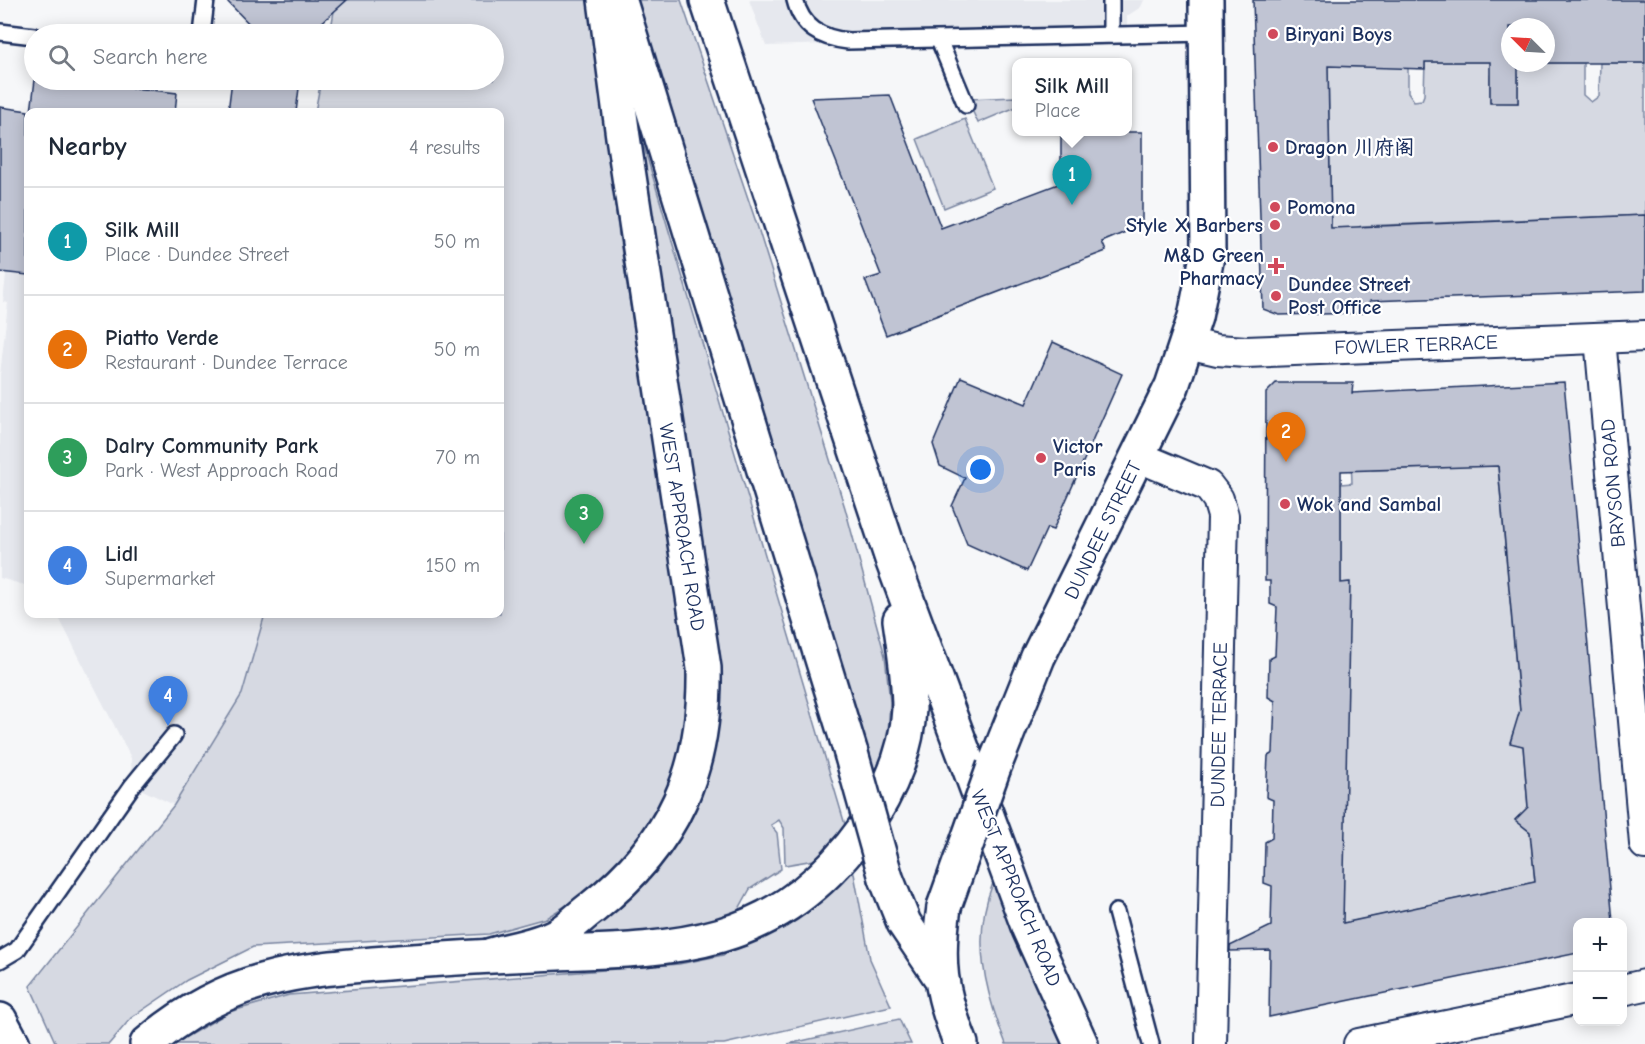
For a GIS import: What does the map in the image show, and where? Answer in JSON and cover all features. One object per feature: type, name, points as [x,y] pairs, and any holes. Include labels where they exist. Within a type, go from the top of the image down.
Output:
[{"type":"street","name":"WEST APPROACH ROAD","points":[[491,955],[557,935],[622,882],[669,822],[682,797],[701,737],[705,705],[704,668],[622,137],[605,0]]},
{"type":"street","points":[[620,0],[851,753],[886,878],[904,923],[940,978]]},
{"type":"street","name":"WEST APPROACH ROAD","points":[[707,0],[893,562],[1029,929],[1081,1044]]},
{"type":"street","name":"DUNDEE STREET","points":[[961,1044],[945,1003],[940,978],[940,937],[945,907],[994,766],[1038,657],[1139,457],[1172,386],[1187,343],[1208,251],[1206,0]]},
{"type":"street","name":"FOWLER TERRACE","points":[[1187,343],[1217,350],[1246,352],[1645,336]]},
{"type":"street","name":"BRYSON ROAD","points":[[1600,338],[1645,844]]},
{"type":"street","name":"DUNDEE TERRACE","points":[[1139,457],[1208,486],[1218,500],[1223,516],[1211,1044]]},
{"type":"street","name":"WEST APPROACH ROAD","points":[[147,1044],[170,1025],[206,1002],[234,989],[272,976],[326,967],[491,955],[653,950],[714,939],[785,906],[824,875],[862,832],[883,798],[905,738],[909,712],[909,683],[893,562]]},
{"type":"street","points":[[1627,989],[1645,985]]},
{"type":"street","points":[[1359,1044],[1573,1000]]},
{"type":"street","points":[[0,1020],[13,1044]]},
{"type":"lane","points":[[203,24],[206,0]]},
{"type":"lane","points":[[795,0],[802,20],[813,31],[829,39],[939,40],[1207,33]]},
{"type":"lane","points":[[1111,0],[1112,35]]},
{"type":"lane","points":[[0,32],[24,35]]},
{"type":"lane","points":[[939,40],[966,105]]},
{"type":"lane","points":[[0,960],[17,950],[132,786],[174,735]]},
{"type":"lane","points":[[1116,912],[1151,1044]]},
{"type":"shaded area","points":[[336,0],[589,0],[619,235],[684,638],[690,705],[670,786],[638,843],[586,893],[546,918],[489,934],[253,947],[187,980],[131,1018],[109,1044],[56,1044],[30,986],[174,805],[242,694],[264,618],[504,618],[504,108],[316,108],[319,90],[504,90],[504,24],[332,24]]},
{"type":"shaded area","points":[[635,0],[681,0],[758,228],[845,508],[885,656],[890,702],[883,761],[872,781]]},
{"type":"shaded area","points":[[749,0],[1144,0],[1141,7],[1127,16],[1127,35],[766,46]]},
{"type":"shaded area","points":[[1408,62],[1408,92],[1414,101],[1422,100],[1424,95],[1425,62],[1495,62],[1490,76],[1490,102],[1518,103],[1516,72],[1555,72],[1555,63],[1583,63],[1583,95],[1591,102],[1599,96],[1600,63],[1645,63],[1645,215],[1361,226],[1331,239],[1328,66],[1368,67]]},
{"type":"shaded area","points":[[628,93],[846,828],[820,859],[785,865],[784,828],[779,820],[771,825],[777,833],[781,869],[750,889],[735,916],[664,937],[569,936],[624,902],[650,877],[670,848],[703,784]]},
{"type":"shaded area","points":[[1012,97],[1012,109],[978,123],[967,99]]},
{"type":"shaded area","points":[[965,119],[993,188],[944,208],[917,139]]},
{"type":"shaded area","points":[[16,184],[24,185],[24,585],[0,578],[0,375],[8,303],[3,302]]},
{"type":"shaded area","points":[[1497,456],[1522,735],[1513,733],[1510,742],[1523,746],[1529,820],[1519,816],[1515,820],[1530,832],[1535,882],[1350,922],[1326,934],[1349,582],[1341,583],[1341,484],[1352,483],[1351,458],[1372,470],[1458,467]]},
{"type":"shaded area","points":[[59,618],[264,618],[242,694],[174,805],[132,785],[131,758]]},
{"type":"shaded area","points":[[852,863],[870,959],[891,1006],[724,1044],[174,1044],[229,1012],[289,995],[679,964],[723,955],[760,937]]},
{"type":"shaded area","points":[[993,883],[1062,1044],[1006,1044],[992,1005],[983,965],[983,924],[986,904]]},
{"type":"shaded area","points":[[899,1019],[911,1044],[788,1044]]},
{"type":"building","points":[[226,0],[347,0],[320,24],[249,24]]},
{"type":"building","points":[[1253,0],[1645,0],[1645,63],[1555,63],[1555,18],[1501,18],[1501,72],[1518,72],[1518,103],[1490,103],[1490,62],[1425,62],[1425,69],[1328,66],[1331,228],[1645,215],[1645,291],[1370,301],[1363,313],[1279,315],[1263,309]]},
{"type":"building","points":[[34,90],[151,90],[177,93],[175,108],[32,108]]},
{"type":"building","points":[[231,90],[299,90],[296,108],[228,108]]},
{"type":"building","points":[[890,95],[941,228],[1061,183],[1061,136],[1132,136],[1132,132],[1142,132],[1142,225],[1102,242],[1106,251],[886,335],[865,280],[881,275],[811,98]]},
{"type":"building","points":[[0,107],[24,110],[24,275],[0,272]]},
{"type":"building","points":[[1053,342],[1122,374],[1053,530],[1047,528],[1027,571],[967,544],[952,506],[965,478],[940,466],[933,444],[961,377],[1026,404]]},
{"type":"building","points":[[1564,382],[1613,918],[1573,918],[1573,954],[1269,1017],[1270,950],[1230,951],[1230,946],[1271,926],[1272,886],[1264,883],[1265,842],[1272,838],[1273,800],[1266,797],[1268,756],[1273,753],[1275,701],[1268,697],[1269,659],[1275,656],[1277,607],[1270,604],[1270,581],[1265,581],[1266,393],[1276,383],[1353,383],[1352,393]],"holes":[[[1498,466],[1520,710],[1510,743],[1523,746],[1528,807],[1515,820],[1530,832],[1535,882],[1343,923],[1350,582],[1341,583],[1341,471]]]},
{"type":"place","name":"Biryani Boys","points":[[1273,34]]},
{"type":"place","name":"Dragon 川府阁","points":[[1273,147]]},
{"type":"place","name":"Silk Mill","points":[[1072,205]]},
{"type":"place","name":"Pomona","points":[[1275,207]]},
{"type":"place","name":"Style X Barbers","points":[[1275,225]]},
{"type":"place","name":"M&D Green Pharmacy","points":[[1276,266]]},
{"type":"place","name":"Dundee Street Post Office","points":[[1276,296]]},
{"type":"place","name":"Victor Paris","points":[[1041,458]]},
{"type":"place","name":"Piatto Verde","points":[[1286,462]]},
{"type":"place","name":"Wok and Sambal","points":[[1285,504]]},
{"type":"place","name":"Dalry Community Park","points":[[584,544]]},
{"type":"place","name":"Lidl","points":[[168,726]]}]
